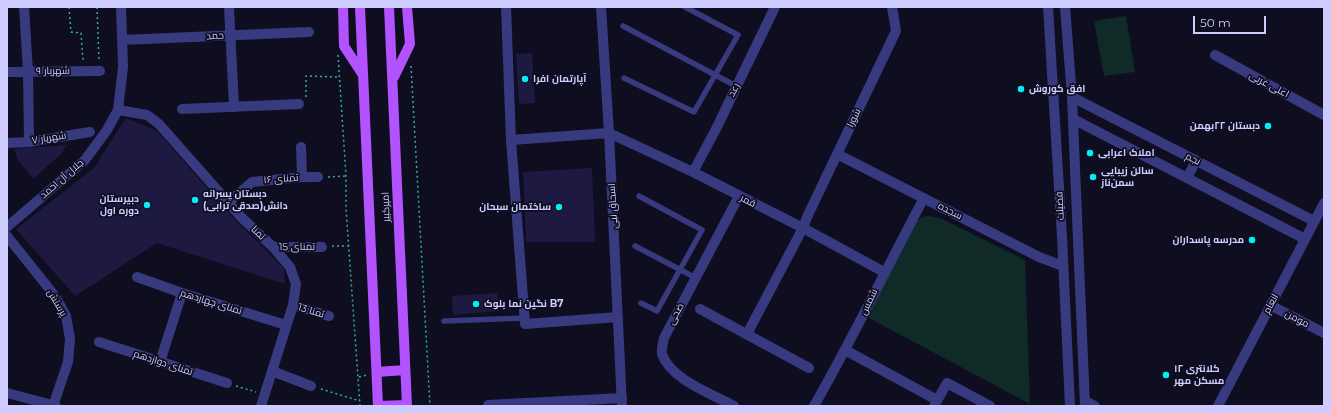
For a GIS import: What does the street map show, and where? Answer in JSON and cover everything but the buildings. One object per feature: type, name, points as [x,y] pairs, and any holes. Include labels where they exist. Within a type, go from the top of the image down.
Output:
[{"type":"main road","points":[[343,7],[344,46],[364,76]]},
{"type":"main road","name":"امیرکبیر","points":[[360,7],[378,406]]},
{"type":"main road","name":"امیرکبیر","points":[[389,7],[407,406]]},
{"type":"main road","points":[[393,79],[410,44],[407,7]]},
{"type":"main road","points":[[377,372],[406,370]]},
{"type":"main road","points":[[378,406],[407,406]]},
{"type":"street","points":[[24,7],[28,72],[29,142]]},
{"type":"street","name":"جلال آل احمد","points":[[7,226],[85,160],[107,130],[118,110],[123,67],[120,7]]},
{"type":"street","points":[[229,7],[234,107]]},
{"type":"street","points":[[506,7],[511,140],[525,324],[618,317]]},
{"type":"street","name":"اسحاق نبی","points":[[601,7],[609,133],[622,402]]},
{"type":"street","name":"رعد","points":[[692,172],[775,7]]},
{"type":"street","name":"شورا","points":[[747,334],[803,228],[896,31],[892,7]]},
{"type":"street","name":"فضیلت","points":[[1048,7],[1054,93],[1070,406]]},
{"type":"street","name":"فضیلت","points":[[1065,7],[1074,119],[1085,403]]},
{"type":"street","name":"حمد","points":[[122,40],[309,32]]},
{"type":"street","name":"اعلی غربی","points":[[1215,55],[1324,115]]},
{"type":"street","name":"شهریار ۹","points":[[7,72],[100,71]]},
{"type":"street","name":"نجم","points":[[1054,93],[1072,97],[1314,221]]},
{"type":"street","points":[[182,109],[299,104]]},
{"type":"street","name":"تمنا","points":[[118,110],[147,115],[159,124],[241,217],[290,267],[296,284],[293,305],[262,406]]},
{"type":"street","name":"نجم","points":[[1055,115],[1074,119],[1305,239]]},
{"type":"street","name":"شهریار ۷","points":[[7,143],[29,142],[90,132]]},
{"type":"street","points":[[511,140],[609,133]]},
{"type":"street","name":"قمر","points":[[609,133],[692,172],[803,228],[884,272]]},
{"type":"street","points":[[301,147],[302,177]]},
{"type":"street","name":"سجده","points":[[837,154],[1039,257],[1063,266]]},
{"type":"street","points":[[1187,178],[1196,161]]},
{"type":"street","name":"تمنای ۱۶","points":[[229,202],[252,182],[302,177],[318,177]]},
{"type":"street","name":"ضحی","points":[[734,406],[679,377],[667,365],[661,352],[664,338],[739,196]]},
{"type":"street","name":"شمس","points":[[814,406],[846,350],[884,272],[924,198]]},
{"type":"street","name":"انعام","points":[[1218,406],[1324,203]]},
{"type":"street","name":"پرستش","points":[[7,236],[55,296],[66,316],[70,339],[68,362],[54,406]]},
{"type":"street","name":"تمنای 15","points":[[273,248],[322,247]]},
{"type":"street","name":"تمنای چهاردهم","points":[[136,277],[182,293],[286,325]]},
{"type":"street","points":[[160,362],[182,293]]},
{"type":"street","name":"تمنا 13","points":[[293,305],[330,316]]},
{"type":"street","name":"مومن","points":[[1270,305],[1324,333]]},
{"type":"street","points":[[700,309],[809,368]]},
{"type":"street","name":"تمنای دوازدهم","points":[[99,342],[227,384]]},
{"type":"street","points":[[846,350],[936,403],[947,383],[990,406]]},
{"type":"street","points":[[272,371],[312,386]]},
{"type":"street","points":[[7,393],[54,406]]},
{"type":"street","points":[[488,404],[622,402]]},
{"type":"street","points":[[1085,403],[1095,406]]},
{"type":"lane","points":[[624,78],[694,112],[738,35],[684,7]]},
{"type":"lane","points":[[623,26],[736,86]]},
{"type":"lane","points":[[639,196],[702,230],[657,311],[641,303]]},
{"type":"lane","points":[[635,246],[696,278]]},
{"type":"lane","points":[[444,321],[525,318]]},
{"type":"path","points":[[69,7],[71,32],[81,33],[84,71]]},
{"type":"path","points":[[97,7],[100,71]]},
{"type":"path","points":[[337,51],[346,176],[346,209],[360,406]]},
{"type":"path","points":[[410,60],[430,406]]},
{"type":"path","points":[[299,104],[306,104],[306,76],[339,76]]},
{"type":"path","points":[[318,177],[346,176]]},
{"type":"path","points":[[322,247],[349,246]]},
{"type":"path","points":[[227,384],[265,395]]},
{"type":"path","points":[[312,386],[360,401]]},
{"type":"green space","points":[[1126,16],[1135,72],[1104,76],[1094,21]]},
{"type":"green space","points":[[928,216],[940,218],[1025,260],[1030,404],[867,317],[916,222],[923,217]]},
{"type":"place","name":"آپارتمان افرا","points":[[525,79]]},
{"type":"place","name":"افق کوروش","points":[[1021,89]]},
{"type":"place","name":"دبستان ۲۲بهمن","points":[[1268,126]]},
{"type":"place","name":"املاک اعرابی","points":[[1090,153]]},
{"type":"place","name":"سالن زیبایی سمن‌ناز","points":[[1093,177]]},
{"type":"place","name":"دبستان پسرانه دانش(صدقی ترابی)","points":[[195,200]]},
{"type":"place","name":"دبیرستان دوره اول","points":[[147,205]]},
{"type":"place","name":"ساختمان سبحان","points":[[559,207]]},
{"type":"place","name":"مدرسه پاسداران","points":[[1252,240]]},
{"type":"place","name":"نگین نما بلوک B7","points":[[476,304]]},
{"type":"place","name":"کلانتری ۱۲ مسکن مهر","points":[[1166,375]]}]
